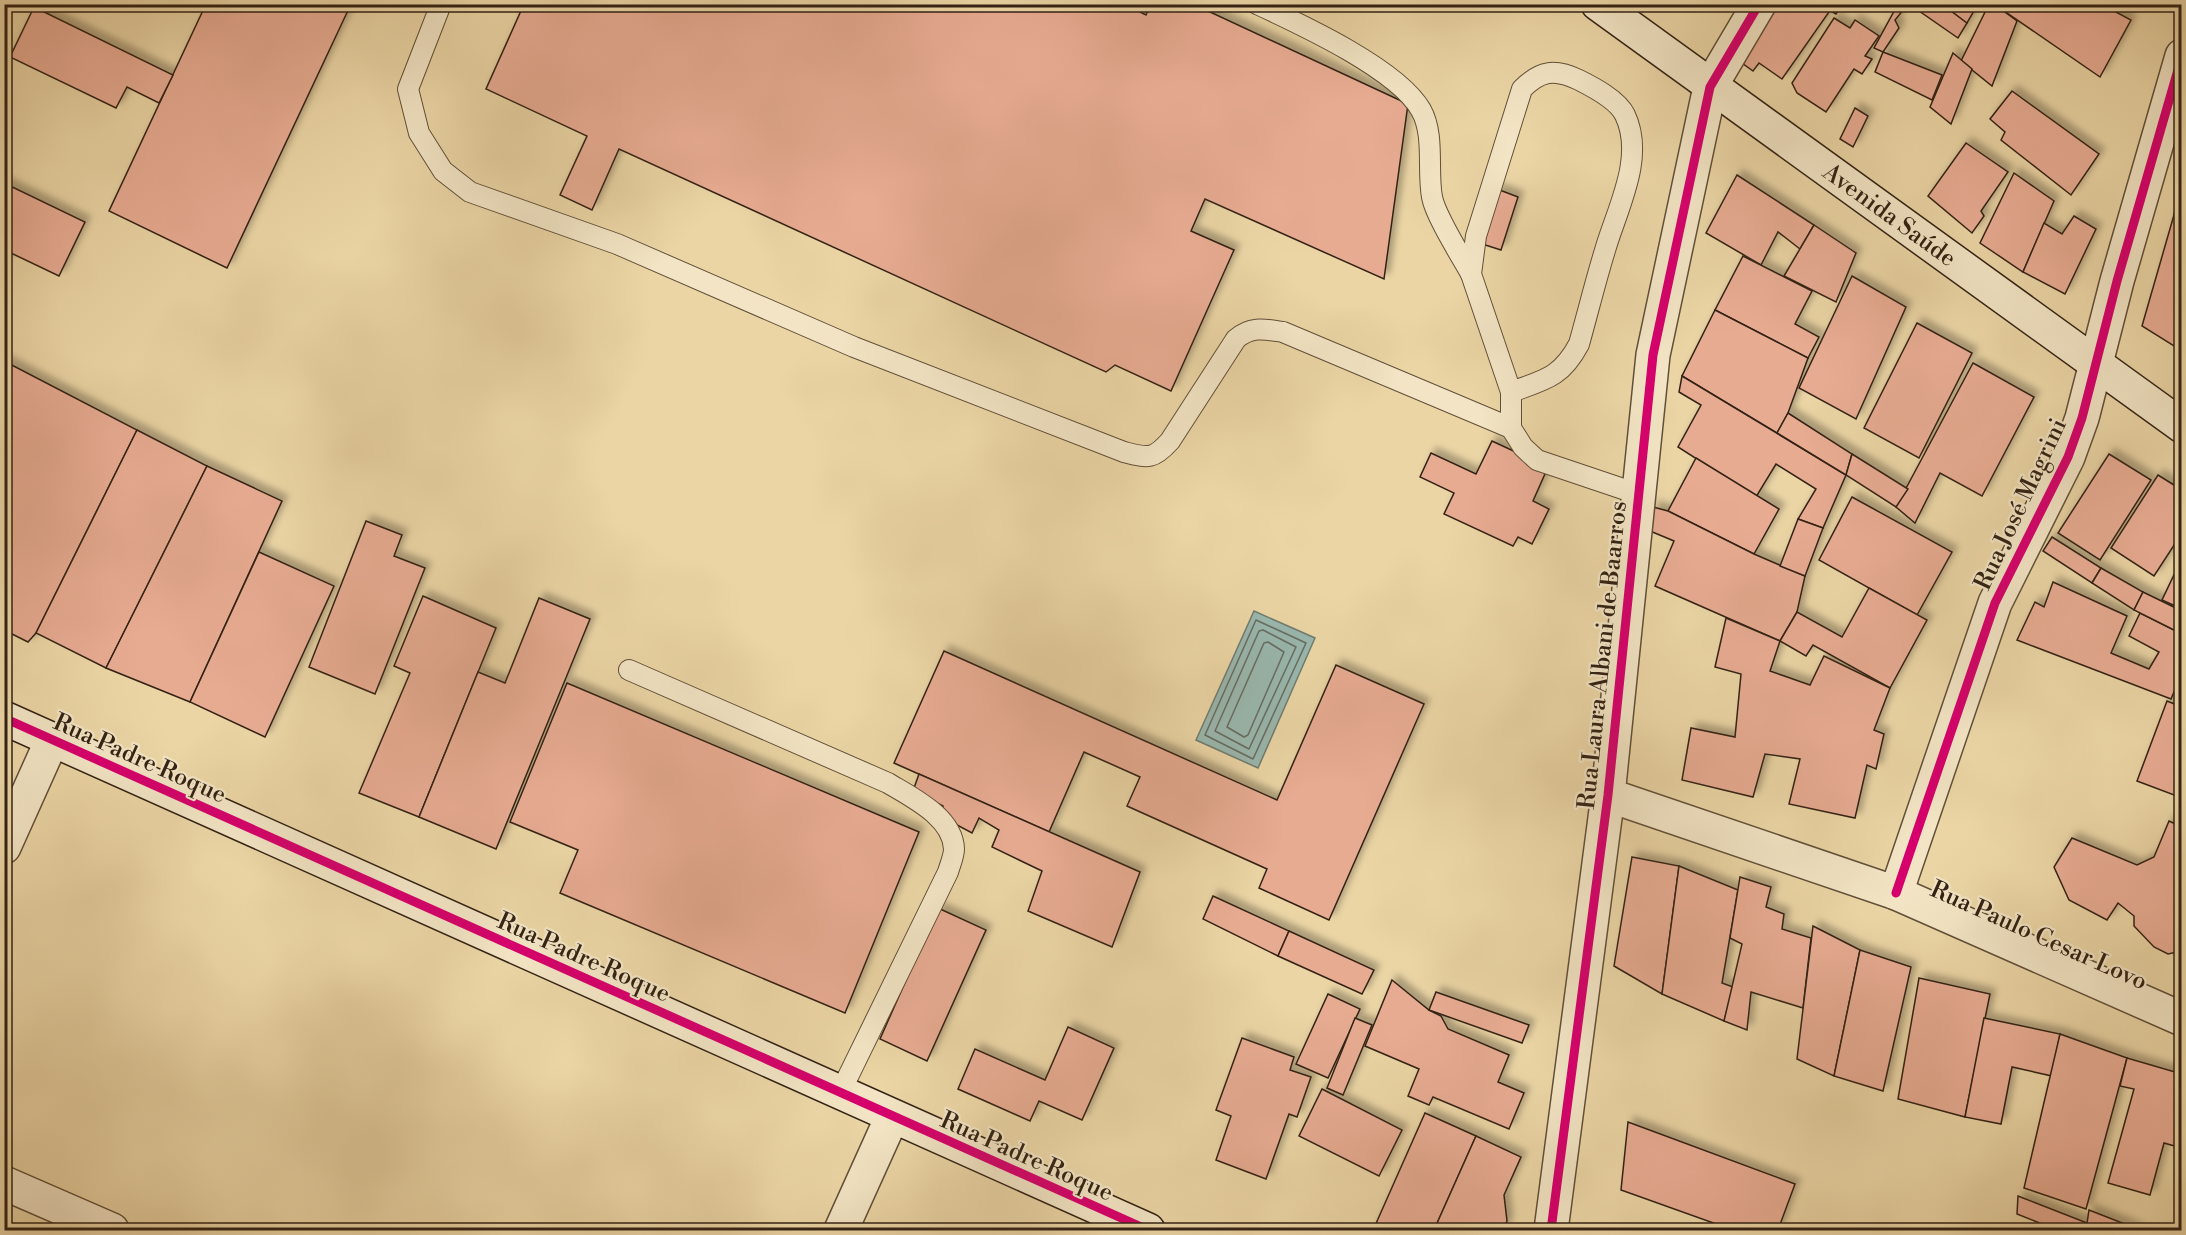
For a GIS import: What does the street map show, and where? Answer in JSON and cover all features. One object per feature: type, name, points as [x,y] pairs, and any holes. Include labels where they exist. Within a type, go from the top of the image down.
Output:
[{"type":"street","name":"Avenida Saúde","points":[[1598,4],[2181,426]]},
{"type":"street","name":"Rua Laura Albani de Baarros","points":[[1551,1230],[1608,795],[1653,355],[1710,87],[1760,4]]},
{"type":"street","name":"Rua José Magrini","points":[[1896,893],[1995,603],[2068,457],[2097,365],[2117,281],[2181,56]]},
{"type":"street","name":"Rua Padre Roque","points":[[4,718],[1148,1230]]},
{"type":"street","points":[[4,847],[52,740]]},
{"type":"street","name":"Rua Paulo Cesar Lovo","points":[[1608,795],[1896,893],[2181,1019]]},
{"type":"street","points":[[841,1230],[892,1117]]},
{"type":"street","points":[[4,1183],[112,1230]]},
{"type":"lane","points":[[441,4],[408,89],[420,133],[443,171],[470,192],[616,244],[854,347],[1124,452],[1144,457],[1158,454],[1170,441],[1236,339],[1245,331],[1263,328],[1283,332],[1511,428]]},
{"type":"lane","points":[[1257,4],[1370,64],[1405,89],[1422,112],[1428,135],[1432,199],[1471,274],[1511,392],[1511,428],[1523,447],[1537,460],[1638,494]]},
{"type":"lane","points":[[1471,274],[1476,236],[1522,89],[1535,76],[1553,73],[1577,80],[1614,102],[1625,114],[1632,142],[1629,174],[1579,344],[1572,357],[1555,375],[1511,392]]},
{"type":"lane","points":[[629,670],[888,783],[920,802],[949,832],[954,849],[948,872],[840,1093]]},
{"type":"water","points":[[1254,611],[1315,638],[1258,768],[1196,740]]},
{"type":"building","points":[[206,4],[351,4],[227,268],[109,211]]},
{"type":"building","points":[[524,4],[1124,4],[1146,15],[1151,4],[1193,4],[1408,104],[1384,279],[1205,199],[1191,231],[1234,250],[1171,391],[1115,365],[1106,372],[619,149],[592,210],[560,195],[587,136],[486,89]]},
{"type":"building","points":[[1771,4],[1818,4],[1829,12],[1782,79],[1759,63],[1753,71],[1735,58]]},
{"type":"building","points":[[1818,4],[1843,4],[1836,14]]},
{"type":"building","points":[[1898,4],[1908,4],[1895,20],[1899,28],[1883,52],[1874,48]]},
{"type":"building","points":[[1909,4],[1942,4],[1967,23],[1958,38]]},
{"type":"building","points":[[1942,4],[1978,4],[1967,23]]},
{"type":"building","points":[[1989,4],[1994,4],[2017,21],[1992,86],[1961,61]]},
{"type":"building","points":[[1994,4],[2101,4],[2131,20],[2100,77]]},
{"type":"building","points":[[34,7],[173,75],[159,103],[127,87],[116,108],[10,57]]},
{"type":"building","points":[[1834,18],[1850,28],[1855,20],[1879,36],[1865,56],[1872,59],[1862,74],[1854,69],[1826,112],[1797,93],[1792,83]]},
{"type":"building","points":[[1883,52],[1942,75],[1932,100],[1875,72]]},
{"type":"building","points":[[1953,53],[1972,69],[1951,124],[1930,107]]},
{"type":"building","points":[[2012,91],[2099,154],[2071,195],[2001,140],[2005,132],[1990,119]]},
{"type":"building","points":[[1855,108],[1868,116],[1853,147],[1840,139]]},
{"type":"building","points":[[1966,143],[2008,172],[1981,211],[1984,216],[1972,233],[1928,196]]},
{"type":"building","points":[[2014,173],[2054,201],[2023,272],[1980,243]]},
{"type":"building","points":[[1737,175],[1814,225],[1800,249],[1778,232],[1761,265],[1706,233]]},
{"type":"building","points":[[4,183],[85,222],[59,276],[11,253],[8,260],[4,259]]},
{"type":"building","points":[[1497,189],[1518,197],[1501,250],[1479,243]]},
{"type":"building","points":[[2178,201],[2182,202],[2182,351],[2142,326]]},
{"type":"building","points":[[2074,216],[2096,229],[2065,294],[2023,272],[2044,223],[2062,234]]},
{"type":"building","points":[[1814,225],[1856,253],[1836,302],[1784,276]]},
{"type":"building","points":[[1743,256],[1812,291],[1795,324],[1819,337],[1808,358],[1715,310]]},
{"type":"building","points":[[1852,276],[1906,307],[1856,419],[1799,388]]},
{"type":"building","points":[[1715,310],[1808,358],[1788,413],[1777,433],[1682,376]]},
{"type":"building","points":[[1917,323],[1972,353],[1919,458],[1864,428]]},
{"type":"building","points":[[4,361],[137,430],[36,633],[28,642],[4,630]]},
{"type":"building","points":[[1973,363],[2034,397],[1982,496],[1940,473],[1915,523],[1896,507]]},
{"type":"building","points":[[1682,376],[1846,475],[1823,528],[1798,519],[1816,489],[1776,464],[1756,497],[1678,447],[1701,405],[1679,392]]},
{"type":"building","points":[[1788,413],[1852,454],[1846,475],[1777,433]]},
{"type":"building","points":[[137,430],[207,466],[106,668],[36,633]]},
{"type":"building","points":[[1492,441],[1548,467],[1533,501],[1549,509],[1532,544],[1518,537],[1513,546],[1444,514],[1454,493],[1420,477],[1431,453],[1476,474]]},
{"type":"building","points":[[1852,454],[1908,489],[1896,507],[1846,475]]},
{"type":"building","points":[[2109,454],[2151,480],[2100,560],[2058,533]]},
{"type":"building","points":[[1696,458],[1779,509],[1754,554],[1668,511]]},
{"type":"building","points":[[207,466],[282,501],[190,702],[106,668]]},
{"type":"building","points":[[2158,475],[2182,490],[2182,533],[2154,576],[2111,548]]},
{"type":"building","points":[[1852,497],[1952,552],[1917,615],[1819,560]]},
{"type":"building","points":[[1653,507],[1668,511],[1754,554],[1805,576],[1797,612],[1780,641],[1655,586],[1674,541],[1650,531]]},
{"type":"building","points":[[1798,519],[1823,528],[1805,576],[1780,566]]},
{"type":"building","points":[[366,521],[402,535],[394,556],[425,568],[375,694],[309,667]]},
{"type":"building","points":[[2052,537],[2101,568],[2092,583],[2043,551]]},
{"type":"building","points":[[259,552],[334,586],[265,737],[190,702]]},
{"type":"building","points":[[2182,558],[2182,609],[2162,600]]},
{"type":"building","points":[[2101,568],[2143,592],[2134,610],[2092,583]]},
{"type":"building","points":[[2053,582],[2127,616],[2111,653],[2149,669],[2159,652],[2129,636],[2140,613],[2182,634],[2182,673],[2171,699],[2017,640],[2035,602],[2044,607]]},
{"type":"building","points":[[1869,588],[1927,620],[1890,688],[1813,645],[1806,656],[1780,641],[1797,612],[1842,637]]},
{"type":"building","points":[[2143,592],[2182,611],[2182,634],[2134,610]]},
{"type":"building","points":[[423,596],[496,628],[419,817],[359,793],[410,673],[394,666]]},
{"type":"building","points":[[539,598],[590,619],[496,849],[419,817],[478,672],[505,683]]},
{"type":"building","points":[[1726,618],[1780,641],[1770,671],[1810,685],[1824,656],[1890,688],[1874,730],[1884,734],[1876,769],[1867,765],[1855,818],[1789,804],[1800,759],[1765,754],[1753,797],[1682,780],[1691,728],[1735,737],[1741,674],[1715,667]]},
{"type":"building","points":[[944,651],[1277,800],[1336,665],[1424,704],[1329,920],[1259,888],[1267,869],[1127,806],[1140,777],[1084,752],[1049,832],[894,763]]},
{"type":"building","points":[[567,683],[919,832],[845,1013],[560,893],[578,850],[510,822]]},
{"type":"building","points":[[2167,701],[2182,707],[2182,798],[2137,781]]},
{"type":"building","points":[[919,774],[1140,872],[1112,947],[1028,911],[1042,871],[992,847],[999,830],[979,818],[972,833],[942,817],[943,806],[913,791]]},
{"type":"building","points":[[2169,821],[2182,827],[2182,951],[2168,954],[2154,947],[2134,926],[2134,916],[2118,903],[2107,920],[2069,900],[2054,867],[2072,838],[2137,865],[2154,857]]},
{"type":"building","points":[[1632,857],[1679,866],[1662,994],[1614,966]]},
{"type":"building","points":[[1679,866],[1738,890],[1722,983],[1733,987],[1724,1021],[1662,994]]},
{"type":"building","points":[[1740,877],[1771,887],[1766,907],[1784,914],[1782,929],[1811,938],[1803,1008],[1751,992],[1747,1030],[1724,1021],[1742,944],[1730,938]]},
{"type":"building","points":[[1213,896],[1289,931],[1278,956],[1203,919]]},
{"type":"building","points":[[938,908],[986,930],[927,1061],[880,1039]]},
{"type":"building","points":[[1813,926],[1860,950],[1834,1076],[1797,1059]]},
{"type":"building","points":[[1289,931],[1374,970],[1362,994],[1278,956]]},
{"type":"building","points":[[1860,950],[1911,967],[1883,1091],[1834,1076]]},
{"type":"building","points":[[1919,978],[1990,994],[1965,1117],[1898,1099]]},
{"type":"building","points":[[1392,980],[1429,1010],[1441,1016],[1448,1029],[1509,1055],[1498,1082],[1524,1093],[1509,1129],[1433,1097],[1429,1105],[1408,1096],[1419,1069],[1365,1046]]},
{"type":"building","points":[[1436,992],[1529,1025],[1522,1043],[1429,1010]]},
{"type":"building","points":[[1328,994],[1360,1009],[1328,1078],[1296,1064]]},
{"type":"building","points":[[1355,1018],[1372,1025],[1343,1095],[1327,1088]]},
{"type":"building","points":[[1984,1018],[2060,1034],[2052,1076],[2012,1067],[2001,1124],[1965,1117]]},
{"type":"building","points":[[1068,1027],[1114,1048],[1082,1120],[1039,1101],[1030,1121],[958,1089],[975,1049],[1045,1080]]},
{"type":"building","points":[[2060,1034],[2127,1058],[2086,1209],[2024,1188]]},
{"type":"building","points":[[1242,1038],[1294,1057],[1290,1070],[1311,1077],[1297,1117],[1289,1114],[1266,1179],[1216,1160],[1231,1116],[1216,1110]]},
{"type":"building","points":[[2127,1058],[2182,1074],[2177,1103],[2182,1104],[2182,1133],[2178,1147],[2164,1143],[2150,1195],[2108,1183],[2134,1089],[2120,1086]]},
{"type":"building","points":[[1322,1089],[1402,1130],[1379,1176],[1299,1136]]},
{"type":"building","points":[[1425,1113],[1476,1136],[1434,1230],[1374,1228]]},
{"type":"building","points":[[1628,1122],[1795,1184],[1778,1230],[1733,1230],[1621,1190]]},
{"type":"building","points":[[1476,1136],[1521,1157],[1504,1195],[1507,1221],[1503,1230],[1434,1230]]},
{"type":"building","points":[[2018,1196],[2087,1223],[2086,1230],[2057,1230],[2017,1214]]},
{"type":"building","points":[[2089,1210],[2140,1230],[2086,1230]]},
{"type":"cycle path","points":[[1551,1230],[1608,795],[1653,355],[1710,87],[1759,4]]},
{"type":"cycle path","points":[[1896,893],[1995,603],[2068,457],[2082,418],[2117,281],[2182,56]]},
{"type":"cycle path","points":[[4,718],[1148,1230]]}]
